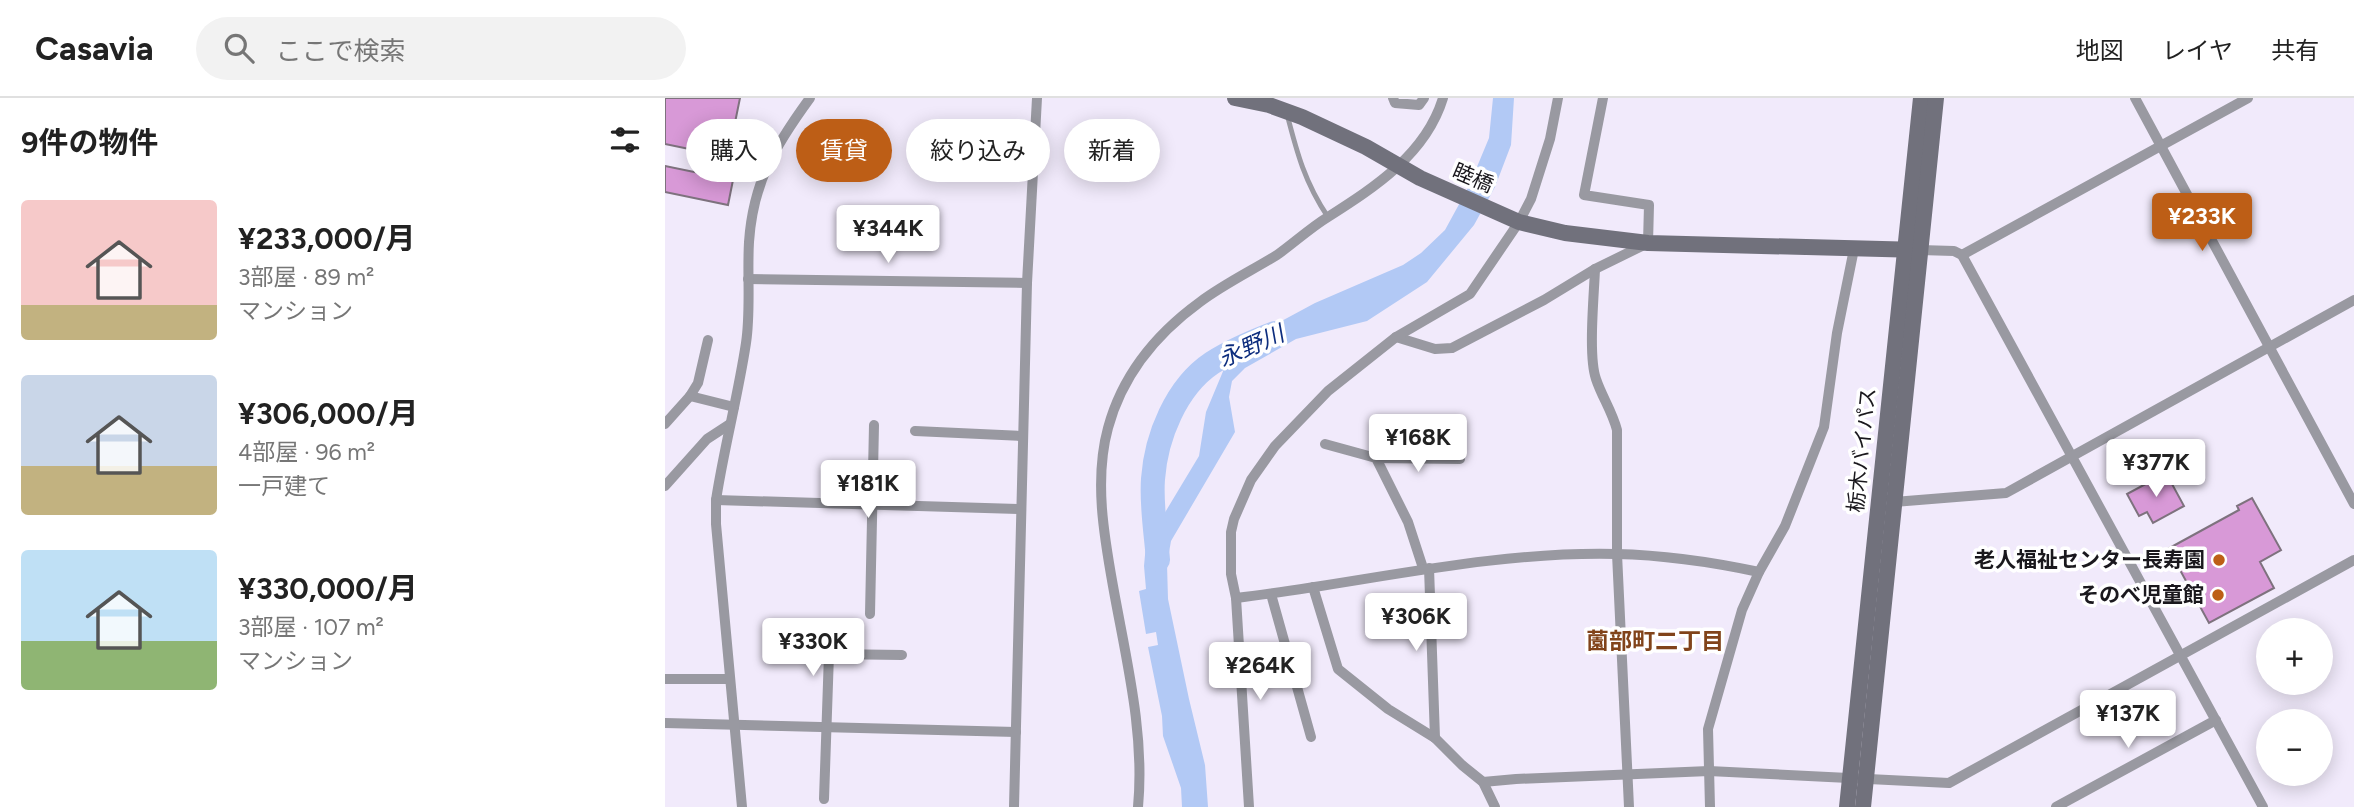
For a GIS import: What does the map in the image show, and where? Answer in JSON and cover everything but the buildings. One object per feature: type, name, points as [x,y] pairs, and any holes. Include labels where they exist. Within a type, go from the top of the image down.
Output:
[{"type":"main road","name":"睦橋","points":[[1235,98],[1271,102],[1366,146],[1420,178],[1514,219],[1587,236],[1648,243],[1912,250]]},
{"type":"main road","name":"栃木バイパス","points":[[1847,807],[1857,780],[1894,502],[1921,98]]},
{"type":"main road","name":"栃木バイパス","points":[[1863,807],[1857,780],[1912,250],[1936,98]]},
{"type":"street","points":[[742,807],[716,500],[746,341],[749,243],[755,197],[766,165],[810,98]]},
{"type":"street","points":[[1014,807],[1027,283],[1037,98]]},
{"type":"street","points":[[1393,98],[1395,103],[1419,105],[1424,98]]},
{"type":"street","points":[[1138,807],[1139,741],[1104,526],[1101,491],[1107,430],[1124,385],[1137,362],[1175,322],[1201,301],[1277,255],[1328,217],[1362,196],[1398,166],[1429,132],[1443,98]]},
{"type":"street","points":[[1249,807],[1236,598],[1231,574],[1231,532],[1234,519],[1251,480],[1275,446],[1328,391],[1396,337],[1470,294],[1514,219],[1531,199],[1543,166],[1558,98]]},
{"type":"street","points":[[1396,337],[1435,349],[1452,348],[1544,300],[1595,269],[1648,243],[1649,205],[1584,195],[1603,98]]},
{"type":"street","points":[[2135,98],[2354,504]]},
{"type":"street","points":[[1962,255],[2248,98]]},
{"type":"street","points":[[1710,807],[1708,729],[1742,610],[1759,572],[1785,526],[1824,427],[1837,333],[1854,249]]},
{"type":"street","points":[[1912,250],[1954,251],[1962,255],[2263,807]]},
{"type":"street","points":[[1595,269],[1595,378],[1612,412],[1617,430],[1616,554],[1629,807]]},
{"type":"street","points":[[748,279],[1027,283]]},
{"type":"street","points":[[1894,502],[2000,495],[2354,300]]},
{"type":"street","points":[[665,424],[698,383],[708,341]]},
{"type":"street","points":[[690,396],[734,407]]},
{"type":"street","points":[[665,486],[707,439],[730,424]]},
{"type":"street","points":[[870,614],[874,425]]},
{"type":"street","points":[[915,431],[1023,436]]},
{"type":"street","points":[[1325,444],[1376,458],[1460,460]]},
{"type":"street","points":[[1376,458],[1408,522],[1426,568],[1435,738]]},
{"type":"street","points":[[716,500],[1021,509]]},
{"type":"street","points":[[1236,598],[1426,568],[1542,556],[1616,554],[1707,561],[1759,572]]},
{"type":"street","points":[[1483,782],[1709,772],[1949,783],[2354,560]]},
{"type":"street","points":[[1313,587],[1338,669],[1388,709],[1435,738],[1483,782],[1495,807]]},
{"type":"street","points":[[1271,594],[1311,737]]},
{"type":"street","points":[[824,799],[829,654],[902,655]]},
{"type":"street","points":[[665,679],[730,679]]},
{"type":"street","points":[[2056,807],[2215,720]]},
{"type":"street","points":[[665,723],[1016,732]]},
{"type":"lane","points":[[1286,111],[1299,161],[1312,193],[1328,217]]},
{"type":"water","points":[[1493,98],[1514,98],[1511,145],[1495,187],[1474,225],[1427,282],[1367,321],[1296,339],[1245,368],[1232,381],[1229,397],[1235,432],[1171,541],[1167,564],[1168,599],[1205,765],[1208,807],[1182,807],[1181,788],[1163,736],[1162,716],[1148,647],[1158,645],[1156,632],[1146,634],[1139,591],[1146,589],[1146,544],[1199,456],[1206,412],[1229,357],[1263,331],[1315,303],[1403,265],[1421,253],[1445,230],[1469,186],[1489,138]]},
{"type":"waterway","name":"永野川","points":[[1158,560],[1153,479],[1158,447],[1170,414],[1178,399],[1199,373],[1235,350],[1275,333]]},
{"type":"place","name":"老人福祉センター長寿園","points":[[2219,560]]},
{"type":"place","name":"そのべ児童館","points":[[2218,595]]},
{"type":"district","name":"薗部町二丁目","points":[[1655,641]]}]
